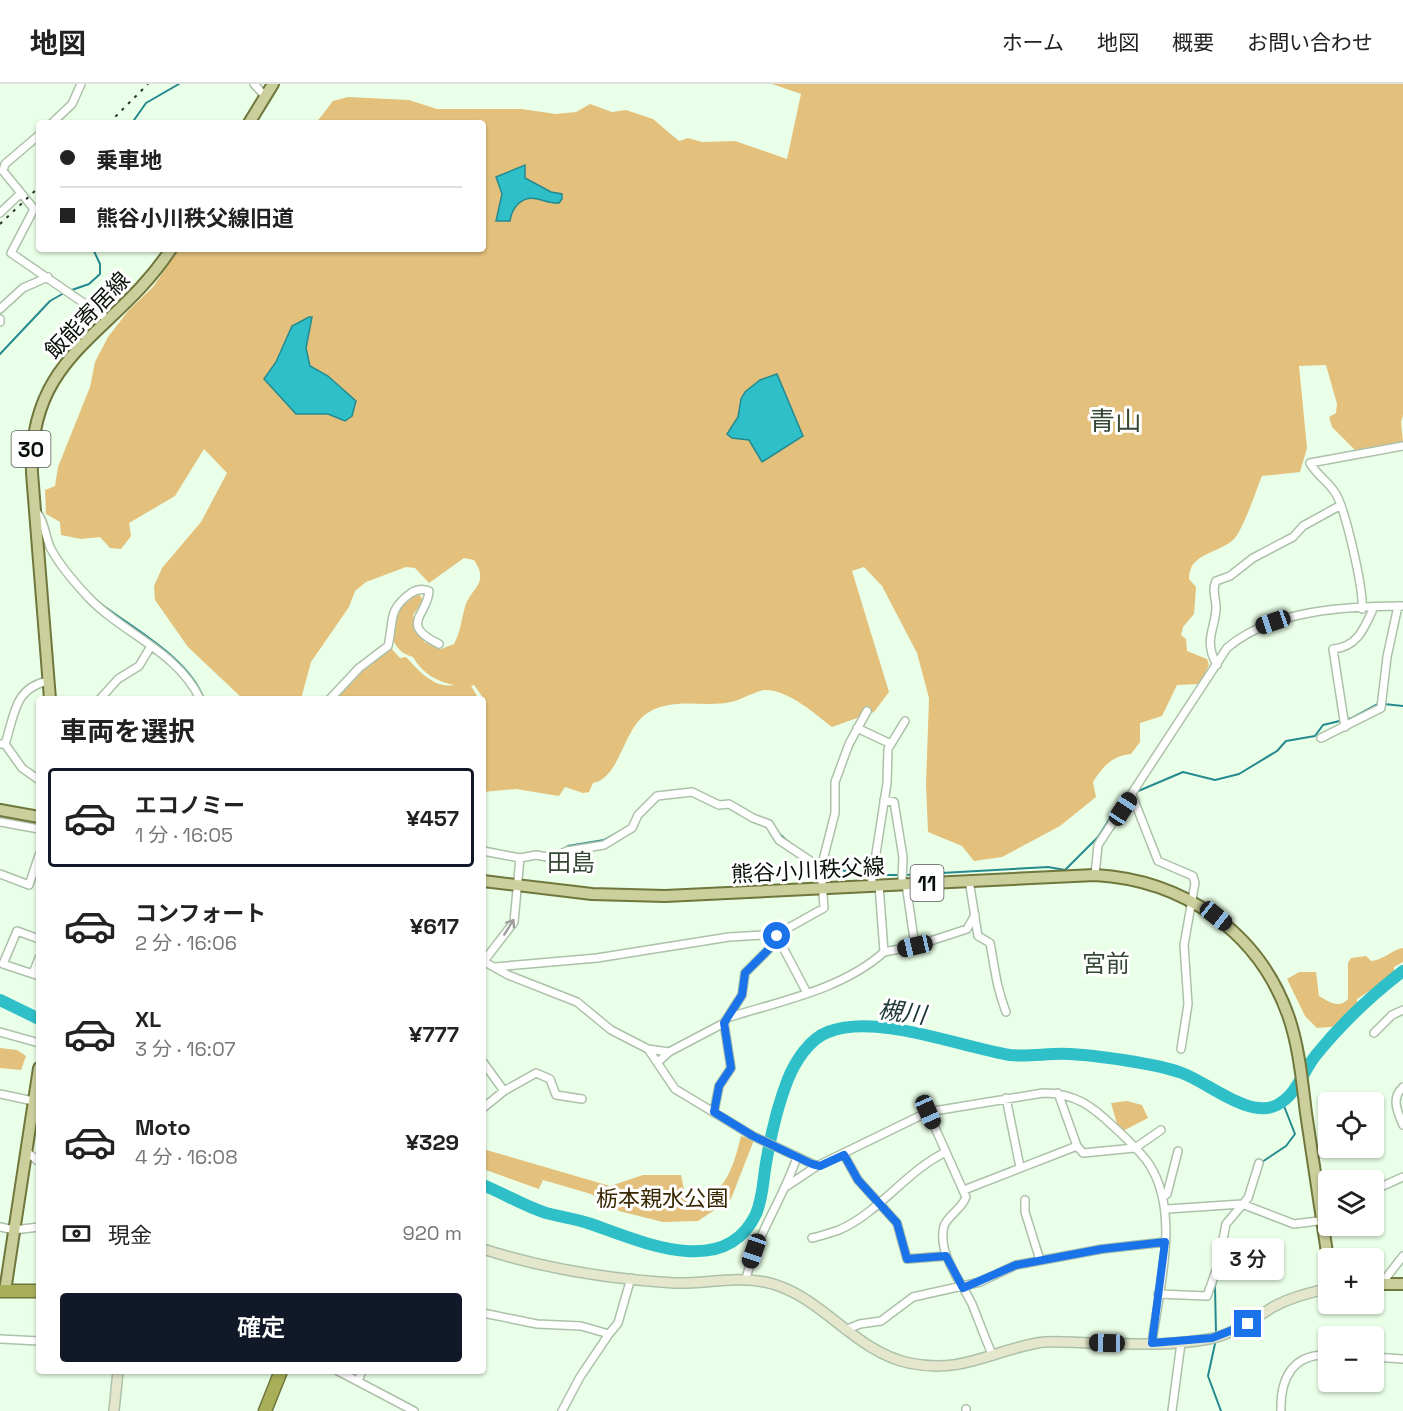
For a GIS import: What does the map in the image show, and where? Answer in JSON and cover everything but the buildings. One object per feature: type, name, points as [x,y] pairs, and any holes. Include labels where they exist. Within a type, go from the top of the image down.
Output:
[{"type":"highway","points":[[3,1291],[36,1291]]},
{"type":"highway","points":[[265,1411],[280,1374]]},
{"type":"main road","points":[[251,120],[273,84]]},
{"type":"main road","name":"飯能寄居線","points":[[50,696],[34,509],[31,444],[39,409],[51,383],[67,359],[153,275],[169,252]]},
{"type":"main road","points":[[0,810],[36,816]]},
{"type":"main road","name":"熊谷小川秩父線","points":[[486,881],[591,894],[665,897],[1095,874],[1148,883],[1192,901],[1226,924],[1254,953],[1282,1000],[1294,1037],[1318,1176]]},
{"type":"main road","points":[[3,1291],[36,1084]]},
{"type":"main road","points":[[1384,1283],[1403,1284]]},
{"type":"street","points":[[55,120],[72,104],[81,84]]},
{"type":"street","points":[[254,84],[265,96]]},
{"type":"street","points":[[36,138],[5,164],[2,171],[34,209],[11,253],[107,319]]},
{"type":"street","points":[[0,213],[21,193]]},
{"type":"street","points":[[0,309],[23,288],[48,277]]},
{"type":"street","points":[[1362,609],[1362,588],[1341,505],[1335,492],[1310,463],[1403,446]]},
{"type":"street","points":[[1217,665],[1212,657],[1209,635],[1216,607],[1216,581],[1230,576],[1253,558],[1293,537],[1303,526],[1341,505]]},
{"type":"street","points":[[34,509],[41,517],[52,551],[90,599],[182,670],[198,696]]},
{"type":"street","points":[[333,696],[359,669],[388,646],[394,610],[399,601],[415,590],[429,591],[418,618],[419,628],[423,635],[439,644]]},
{"type":"street","points":[[1095,874],[1098,845],[1232,644],[1260,627],[1306,613],[1400,606],[1387,657],[1381,708],[1321,738]]},
{"type":"street","points":[[1345,727],[1333,651],[1348,646],[1358,637],[1373,609]]},
{"type":"street","points":[[103,696],[118,679],[139,666],[151,646]]},
{"type":"street","points":[[36,778],[22,768],[2,744],[21,694],[31,684],[48,681]]},
{"type":"street","points":[[495,967],[597,958],[729,937],[777,934],[824,908],[821,868],[835,813],[835,782],[857,728],[867,711]]},
{"type":"street","points":[[884,952],[875,886],[888,749],[905,721]]},
{"type":"street","points":[[857,728],[891,744]]},
{"type":"street","points":[[486,851],[520,858],[536,855],[553,858],[567,850],[604,845],[632,828],[638,815],[657,796],[692,792],[719,805],[729,804],[769,824],[779,840],[821,868]]},
{"type":"street","points":[[1132,795],[1158,861],[1193,876],[1192,901],[1184,945],[1188,1004],[1181,1049]]},
{"type":"street","points":[[884,800],[894,802],[915,946]]},
{"type":"street","points":[[0,822],[36,828]]},
{"type":"street","points":[[486,957],[514,922],[520,858]]},
{"type":"street","points":[[0,874],[29,885],[36,864]]},
{"type":"street","points":[[969,880],[978,936],[990,943],[995,966],[994,979],[1006,1012]]},
{"type":"street","points":[[658,1062],[669,1052],[724,1023],[730,1017],[807,993],[865,967],[884,952],[932,942],[967,929],[975,915]]},
{"type":"street","points":[[36,938],[17,931],[3,964],[36,975]]},
{"type":"street","points":[[777,934],[807,993]]},
{"type":"street","points":[[730,1017],[731,1009],[744,990],[742,979],[745,973],[773,945],[777,934]]},
{"type":"street","points":[[486,962],[577,1002],[611,1030],[648,1049],[669,1052]]},
{"type":"street","points":[[1374,1033],[1392,1015],[1403,1010]]},
{"type":"street","points":[[714,1112],[719,1086],[731,1068],[724,1023]]},
{"type":"street","points":[[0,1032],[36,1043]]},
{"type":"street","points":[[648,1049],[675,1089],[753,1136],[817,1166]]},
{"type":"street","points":[[486,1066],[504,1091]]},
{"type":"street","points":[[486,1106],[504,1091],[536,1073],[550,1079],[556,1095],[582,1099]]},
{"type":"street","points":[[1403,1087],[1397,1092],[1395,1102],[1403,1125]]},
{"type":"street","points":[[1058,1093],[1077,1146],[1083,1154],[1135,1148],[1161,1130]]},
{"type":"street","points":[[787,1186],[817,1166],[844,1155],[928,1112],[1006,1098],[1058,1093],[1091,1105],[1149,1164],[1167,1209],[1152,1343]]},
{"type":"street","points":[[0,1095],[33,1101]]},
{"type":"street","points":[[1006,1098],[1020,1167]]},
{"type":"street","points":[[928,1112],[964,1190],[963,1203],[946,1222],[943,1230],[946,1256],[993,1356]]},
{"type":"street","points":[[964,1190],[1077,1146]]},
{"type":"street","points":[[26,1151],[36,1159]]},
{"type":"street","points":[[1163,1197],[1167,1194],[1178,1151]]},
{"type":"street","points":[[812,1238],[839,1230],[878,1204],[928,1161],[946,1152]]},
{"type":"street","points":[[844,1155],[858,1180],[897,1223],[907,1259],[946,1256]]},
{"type":"street","points":[[747,1279],[754,1251],[787,1186],[797,1157]]},
{"type":"street","points":[[1158,1294],[1207,1296],[1218,1265],[1226,1224],[1248,1198],[1259,1163]]},
{"type":"street","points":[[1384,1186],[1403,1177]]},
{"type":"street","points":[[1025,1200],[1025,1212],[1040,1260]]},
{"type":"street","points":[[1167,1209],[1242,1204],[1294,1224],[1318,1219]]},
{"type":"street","points":[[0,1227],[14,1230],[36,1227]]},
{"type":"street","points":[[845,1330],[860,1324],[881,1321],[913,1297],[963,1288],[1016,1265],[1165,1242]]},
{"type":"street","points":[[486,1250],[556,1269],[694,1283],[747,1279],[790,1288],[845,1330],[889,1357],[909,1363],[958,1366],[1043,1342],[1181,1343],[1212,1338],[1232,1331],[1285,1302],[1318,1292]]},
{"type":"street","points":[[1384,1277],[1403,1256]]},
{"type":"street","points":[[562,1411],[618,1323],[624,1311],[631,1278]]},
{"type":"street","points":[[486,1314],[537,1324],[581,1326],[609,1334]]},
{"type":"street","points":[[0,1340],[36,1341]]},
{"type":"street","points":[[1172,1411],[1181,1343]]},
{"type":"street","points":[[1281,1411],[1283,1386],[1297,1363],[1318,1354]]},
{"type":"street","points":[[1384,1358],[1403,1359]]},
{"type":"street","points":[[114,1411],[118,1374]]},
{"type":"street","points":[[344,1374],[414,1411]]},
{"type":"street","points":[[358,1381],[361,1374]]},
{"type":"green space","points":[[772,84],[1403,84],[1403,415],[1401,422],[1403,442],[1355,450],[1332,427],[1329,417],[1336,413],[1337,404],[1326,365],[1299,366],[1307,448],[1300,472],[1262,476],[1236,537],[1198,559],[1190,571],[1189,579],[1196,587],[1194,614],[1183,627],[1181,635],[1186,639],[1187,651],[1207,659],[1209,665],[1200,684],[1177,685],[1162,716],[1140,723],[1140,742],[1131,754],[1113,760],[1097,776],[1093,782],[1096,797],[1060,826],[1002,857],[974,861],[962,846],[928,832],[926,784],[929,698],[917,653],[882,586],[864,567],[852,571],[889,692],[874,712],[832,727],[792,698],[765,690],[721,704],[666,705],[646,714],[638,721],[616,763],[602,779],[593,783],[589,792],[583,793],[565,787],[559,796],[516,789],[486,792],[486,696],[482,696],[474,685],[471,686],[477,696],[338,696],[362,670],[391,648],[400,658],[406,657],[421,673],[433,681],[454,685],[430,676],[413,657],[402,652],[395,644],[392,624],[401,605],[409,598],[420,595],[423,601],[413,615],[424,642],[441,649],[454,644],[465,607],[480,580],[474,560],[464,558],[429,583],[415,568],[406,567],[366,582],[355,591],[349,607],[311,662],[302,696],[240,696],[188,647],[155,600],[154,586],[162,568],[201,522],[227,473],[204,449],[175,496],[129,523],[131,536],[121,549],[110,548],[100,537],[81,539],[61,535],[60,522],[46,514],[45,490],[55,486],[58,467],[90,387],[95,362],[108,337],[128,311],[153,287],[177,252],[486,252],[486,120],[318,120],[333,101],[348,97],[409,100],[437,109],[521,109],[556,114],[576,112],[590,104],[612,112],[626,110],[653,119],[679,141],[688,138],[702,142],[735,141],[787,159],[801,94]]},
{"type":"green space","points":[[1403,948],[1403,962],[1394,967],[1394,975],[1357,999],[1357,1008],[1341,1026],[1317,1028],[1305,1016],[1287,979],[1299,972],[1316,972],[1319,996],[1334,1004],[1341,1004],[1348,999],[1348,963],[1351,958],[1366,956],[1371,961]]},
{"type":"green space","points":[[0,1048],[17,1050],[26,1056],[21,1070],[0,1068]]},
{"type":"green space","points":[[1127,1101],[1142,1105],[1148,1118],[1123,1131],[1117,1124],[1111,1103]]},
{"type":"green space","name":"栃本親水公園","points":[[741,1136],[754,1140],[731,1199],[698,1221],[663,1222],[619,1211],[591,1194],[543,1180],[539,1189],[486,1170],[486,1150],[610,1186],[643,1175],[681,1175],[686,1199],[697,1203],[716,1192],[728,1176]]},
{"type":"water","points":[[525,165],[525,178],[551,192],[562,194],[562,199],[559,203],[553,203],[528,198],[516,206],[510,221],[496,221],[502,194],[496,177]]},
{"type":"water","points":[[312,317],[306,348],[310,366],[328,376],[356,401],[352,416],[345,421],[328,414],[296,414],[264,379],[276,362],[292,326]]},
{"type":"water","points":[[777,374],[803,436],[762,462],[749,440],[732,438],[727,434],[738,417],[741,399],[745,392],[760,380]]},
{"type":"waterway","points":[[134,120],[146,103],[179,84]]},
{"type":"waterway","points":[[69,291],[89,284],[100,274],[100,264],[94,252]]},
{"type":"waterway","points":[[0,354],[50,301],[64,293]]},
{"type":"waterway","points":[[96,600],[172,656],[185,669],[202,696]]},
{"type":"waterway","points":[[1136,792],[1183,772],[1215,780],[1239,774],[1277,751],[1286,741],[1315,736],[1323,725],[1352,718],[1378,704]]},
{"type":"waterway","points":[[1384,704],[1403,706]]},
{"type":"waterway","points":[[905,875],[1048,867],[1065,870],[1098,837],[1126,793],[1130,792]]},
{"type":"waterway","points":[[756,816],[769,822],[780,835],[824,865],[851,872],[899,875]]},
{"type":"waterway","points":[[545,853],[556,854],[568,846],[604,840],[628,827]]},
{"type":"waterway","points":[[486,848],[510,853]]},
{"type":"waterway","name":"槻川","points":[[486,1186],[546,1213],[586,1222],[657,1246],[704,1251],[724,1246],[742,1234],[756,1214],[772,1131],[788,1079],[809,1045],[828,1032],[848,1027],[870,1026],[919,1033],[1010,1055],[1068,1054],[1143,1063],[1182,1073],[1242,1104],[1266,1108],[1284,1101],[1299,1082],[1311,1061],[1336,1032],[1368,1000],[1403,971]]},
{"type":"waterway","name":"槻川","points":[[0,1000],[36,1018]]},
{"type":"waterway","points":[[1262,1162],[1286,1146],[1295,1134],[1282,1101]]},
{"type":"waterway","points":[[1216,1333],[1215,1286],[1222,1259]]},
{"type":"waterway","points":[[1216,1339],[1208,1376],[1221,1411]]},
{"type":"railway","points":[[112,120],[148,84]]},
{"type":"railway","points":[[0,224],[36,190]]},
{"type":"district","name":"青山","points":[[1115,421]]},
{"type":"district","name":"田島","points":[[571,862]]},
{"type":"district","name":"宮前","points":[[1106,963]]},
{"type":"route","points":[[777,936],[773,945],[745,973],[742,979],[744,990],[742,995],[731,1009],[730,1017],[724,1023],[731,1068],[730,1073],[719,1086],[714,1112],[753,1136],[817,1166],[844,1155],[858,1180],[897,1223],[907,1259],[946,1256],[963,1288],[1016,1265],[1102,1249],[1165,1242],[1152,1343],[1181,1343],[1212,1338],[1248,1324]]}]
